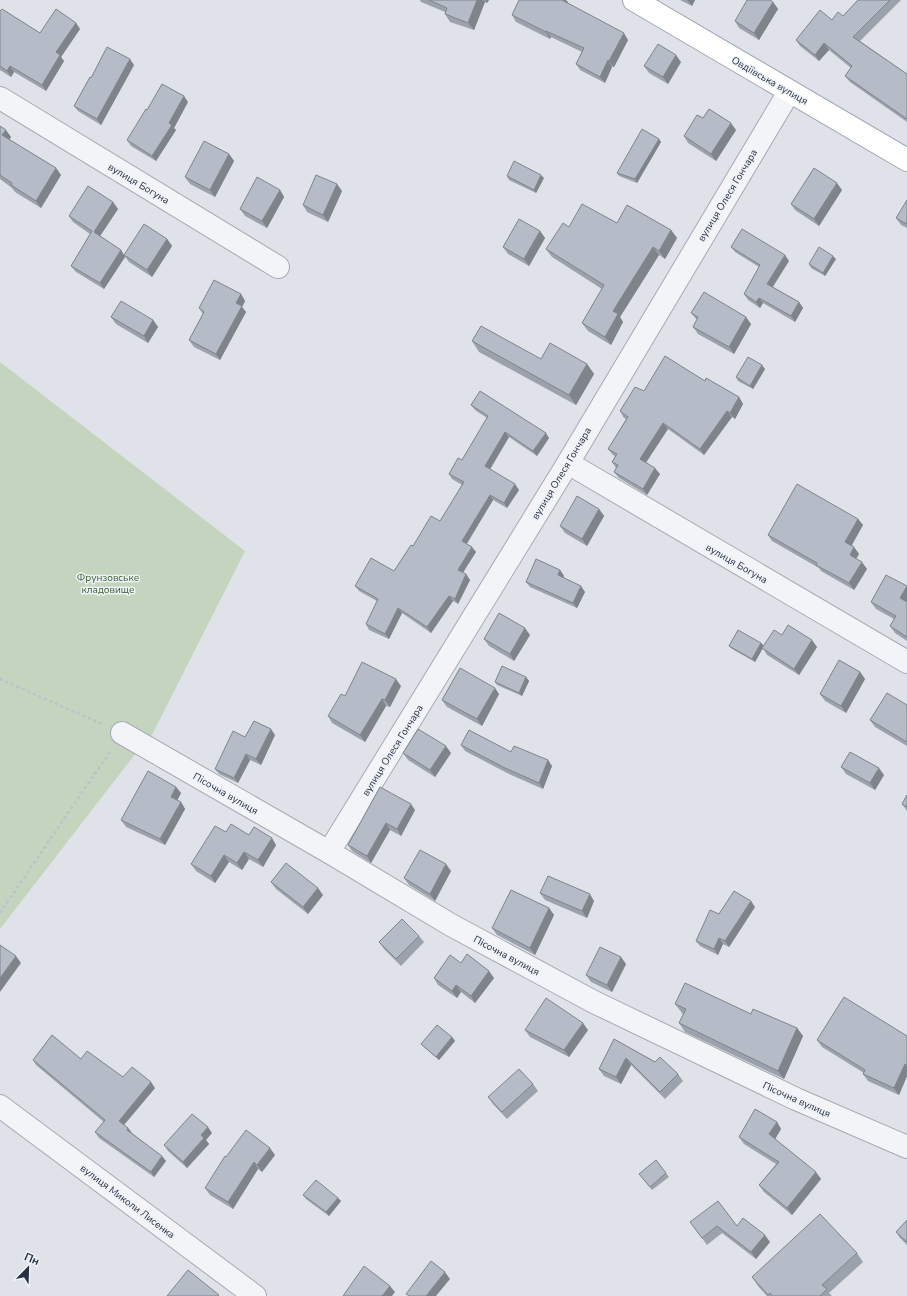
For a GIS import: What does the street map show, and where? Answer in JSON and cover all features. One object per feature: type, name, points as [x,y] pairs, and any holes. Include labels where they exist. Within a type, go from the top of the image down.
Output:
[{"type":"main road","name":"Овдіївська вулиця","points":[[634,0],[907,160]]},
{"type":"street","name":"вулиця Олеся Гончара","points":[[328,852],[568,463],[789,92]]},
{"type":"street","name":"вулиця Богуна","points":[[0,98],[278,267]]},
{"type":"street","name":"вулиця Богуна","points":[[568,463],[907,662]]},
{"type":"street","name":"Пісочна вулиця","points":[[122,733],[451,925],[594,1002],[796,1099],[907,1147]]},
{"type":"street","name":"вулиця Миколи Лисенка","points":[[0,1106],[255,1296]]},
{"type":"path","points":[[0,679],[122,733],[0,913]]},
{"type":"green space","name":"Фрунзовське кладовище","points":[[0,362],[245,551],[153,733],[0,929]]},
{"type":"building","points":[[429,0],[477,0],[468,23],[445,14],[447,8]]},
{"type":"building","points":[[519,0],[562,0],[624,33],[600,77],[576,64],[584,48],[546,32],[512,15]]},
{"type":"building","points":[[747,0],[770,0],[773,2],[754,33],[735,21]]},
{"type":"building","points":[[858,0],[890,0],[853,37],[907,74],[907,119],[845,76],[852,66],[824,43],[815,55],[796,40],[820,10],[832,20],[838,12],[843,16]]},
{"type":"building","points":[[2,9],[40,33],[56,9],[76,23],[56,52],[60,55],[42,85],[10,66],[7,71],[0,66],[0,11]]},
{"type":"building","points":[[658,44],[676,55],[663,77],[644,66]]},
{"type":"building","points":[[107,47],[130,59],[97,119],[74,106]]},
{"type":"building","points":[[162,84],[184,96],[169,123],[172,125],[152,156],[127,140]]},
{"type":"building","points":[[709,109],[731,123],[711,154],[684,136],[697,115],[703,118]]},
{"type":"building","points":[[0,126],[6,130],[2,135],[56,168],[36,201],[11,185],[12,183],[0,175]]},
{"type":"building","points":[[642,129],[659,139],[635,179],[617,173]]},
{"type":"building","points":[[204,141],[229,154],[210,190],[185,177]]},
{"type":"building","points":[[514,161],[541,175],[534,190],[507,176]]},
{"type":"building","points":[[814,168],[837,183],[814,219],[791,204]]},
{"type":"building","points":[[316,175],[337,184],[323,215],[303,205]]},
{"type":"building","points":[[257,177],[280,190],[262,221],[240,209]]},
{"type":"building","points":[[88,186],[113,202],[94,232],[121,250],[100,283],[71,266],[92,231],[69,216]]},
{"type":"building","points":[[907,200],[907,224],[896,218]]},
{"type":"building","points":[[582,204],[617,223],[627,205],[671,230],[659,251],[653,247],[613,311],[618,314],[605,337],[582,323],[604,285],[546,249],[563,223],[569,227]]},
{"type":"building","points":[[519,219],[540,231],[524,259],[503,247]]},
{"type":"building","points":[[144,224],[167,239],[147,270],[124,255]]},
{"type":"building","points":[[742,229],[785,255],[767,284],[799,302],[791,316],[759,298],[756,302],[744,294],[760,265],[731,247]]},
{"type":"building","points":[[819,247],[833,256],[823,273],[809,264]]},
{"type":"building","points":[[214,280],[241,294],[236,303],[242,306],[216,354],[189,340],[204,312],[199,308]]},
{"type":"building","points":[[704,292],[746,317],[729,347],[693,327],[698,317],[691,313]]},
{"type":"building","points":[[121,301],[153,320],[144,336],[111,317]]},
{"type":"building","points":[[481,326],[541,359],[550,343],[587,364],[569,395],[472,341]]},
{"type":"building","points":[[665,356],[705,381],[706,378],[739,397],[730,413],[727,411],[700,449],[663,423],[640,459],[655,468],[643,489],[614,472],[618,465],[612,462],[617,454],[608,449],[628,417],[620,411],[635,387],[644,391]]},
{"type":"building","points":[[748,357],[762,365],[750,386],[736,377]]},
{"type":"building","points":[[480,391],[546,433],[533,451],[505,432],[485,466],[515,484],[504,503],[490,495],[462,541],[472,547],[458,570],[466,574],[455,599],[449,596],[427,627],[398,608],[385,634],[366,624],[378,599],[355,586],[371,558],[394,571],[411,545],[413,546],[431,516],[440,521],[464,482],[449,474],[458,458],[462,460],[488,416],[471,405]]},
{"type":"building","points":[[797,484],[858,519],[845,542],[854,547],[850,555],[862,562],[849,583],[816,565],[817,563],[768,535]]},
{"type":"building","points":[[577,496],[599,509],[582,539],[560,526]]},
{"type":"building","points":[[536,559],[560,570],[558,575],[581,586],[573,603],[526,582]]},
{"type":"building","points":[[886,575],[907,586],[900,598],[907,602],[907,637],[890,626],[896,616],[871,602]]},
{"type":"building","points":[[499,613],[525,628],[510,654],[484,639]]},
{"type":"building","points":[[788,625],[812,640],[794,669],[762,648],[774,630],[782,635]]},
{"type":"building","points":[[738,630],[761,643],[752,659],[729,646]]},
{"type":"building","points":[[839,660],[860,672],[841,706],[820,694]]},
{"type":"building","points":[[362,662],[396,679],[385,700],[382,699],[360,735],[328,716],[341,694],[345,696]]},
{"type":"building","points":[[502,666],[526,677],[519,693],[495,682]]},
{"type":"building","points":[[460,668],[495,688],[477,719],[442,700]]},
{"type":"building","points":[[887,693],[907,705],[907,742],[870,720]]},
{"type":"building","points":[[254,721],[271,729],[256,759],[246,754],[234,778],[215,769],[233,731],[245,737]]},
{"type":"building","points":[[418,729],[446,746],[430,770],[403,753]]},
{"type":"building","points":[[469,730],[511,752],[514,746],[548,760],[539,783],[505,768],[461,745]]},
{"type":"building","points":[[850,752],[879,768],[870,783],[841,767]]},
{"type":"building","points":[[148,771],[176,787],[171,797],[181,802],[160,839],[121,820]]},
{"type":"building","points":[[380,787],[411,804],[397,829],[386,823],[367,856],[348,845]]},
{"type":"building","points":[[907,795],[907,807],[902,804]]},
{"type":"building","points":[[231,824],[249,835],[254,827],[272,838],[258,860],[244,852],[237,863],[224,855],[211,876],[191,864],[215,826],[226,832]]},
{"type":"building","points":[[420,850],[446,864],[430,894],[404,878]]},
{"type":"building","points":[[286,863],[318,888],[303,907],[271,882]]},
{"type":"building","points":[[548,876],[590,894],[582,911],[540,893]]},
{"type":"building","points":[[511,890],[549,908],[530,948],[492,928]]},
{"type":"building","points":[[734,891],[751,901],[725,941],[719,938],[714,949],[696,941],[710,910],[719,914]]},
{"type":"building","points":[[402,919],[419,936],[396,959],[379,942]]},
{"type":"building","points":[[0,945],[16,956],[0,978]]},
{"type":"building","points":[[600,947],[621,957],[607,985],[586,975]]},
{"type":"building","points":[[467,954],[489,971],[471,996],[456,985],[452,991],[434,978],[450,955],[461,963]]},
{"type":"building","points":[[685,983],[751,1014],[753,1009],[797,1028],[778,1071],[679,1023],[686,1009],[675,1004]]},
{"type":"building","points":[[844,997],[907,1036],[907,1065],[905,1064],[894,1088],[863,1074],[865,1070],[817,1040]]},
{"type":"building","points":[[546,998],[583,1023],[564,1050],[525,1030]]},
{"type":"building","points":[[437,1025],[452,1037],[436,1057],[421,1044]]},
{"type":"building","points":[[52,1035],[81,1059],[87,1051],[123,1077],[132,1067],[151,1082],[119,1121],[128,1128],[127,1130],[162,1156],[151,1172],[95,1132],[105,1120],[33,1060]]},
{"type":"building","points":[[614,1039],[655,1062],[660,1057],[678,1074],[660,1092],[626,1058],[616,1077],[599,1069]]},
{"type":"building","points":[[519,1069],[533,1084],[502,1112],[488,1097]]},
{"type":"building","points":[[755,1109],[777,1122],[769,1134],[816,1172],[787,1208],[759,1185],[779,1162],[739,1137]]},
{"type":"building","points":[[192,1114],[208,1127],[201,1135],[204,1138],[183,1162],[164,1145]]},
{"type":"building","points":[[246,1130],[270,1148],[257,1165],[254,1162],[228,1202],[205,1188],[225,1156],[226,1157]]},
{"type":"building","points":[[656,1160],[666,1173],[650,1187],[639,1174]]},
{"type":"building","points":[[316,1180],[338,1198],[326,1212],[303,1195]]},
{"type":"building","points":[[718,1201],[737,1226],[743,1218],[765,1235],[751,1252],[717,1226],[702,1238],[690,1222]]},
{"type":"building","points":[[820,1214],[857,1253],[822,1285],[827,1289],[820,1296],[772,1296],[770,1293],[768,1295],[752,1277]]},
{"type":"building","points":[[907,1220],[907,1242],[896,1232]]},
{"type":"building","points":[[431,1261],[445,1272],[426,1296],[410,1296],[406,1294]]},
{"type":"building","points":[[364,1266],[390,1286],[382,1296],[343,1296]]},
{"type":"building","points":[[188,1270],[219,1295],[167,1296]]}]
